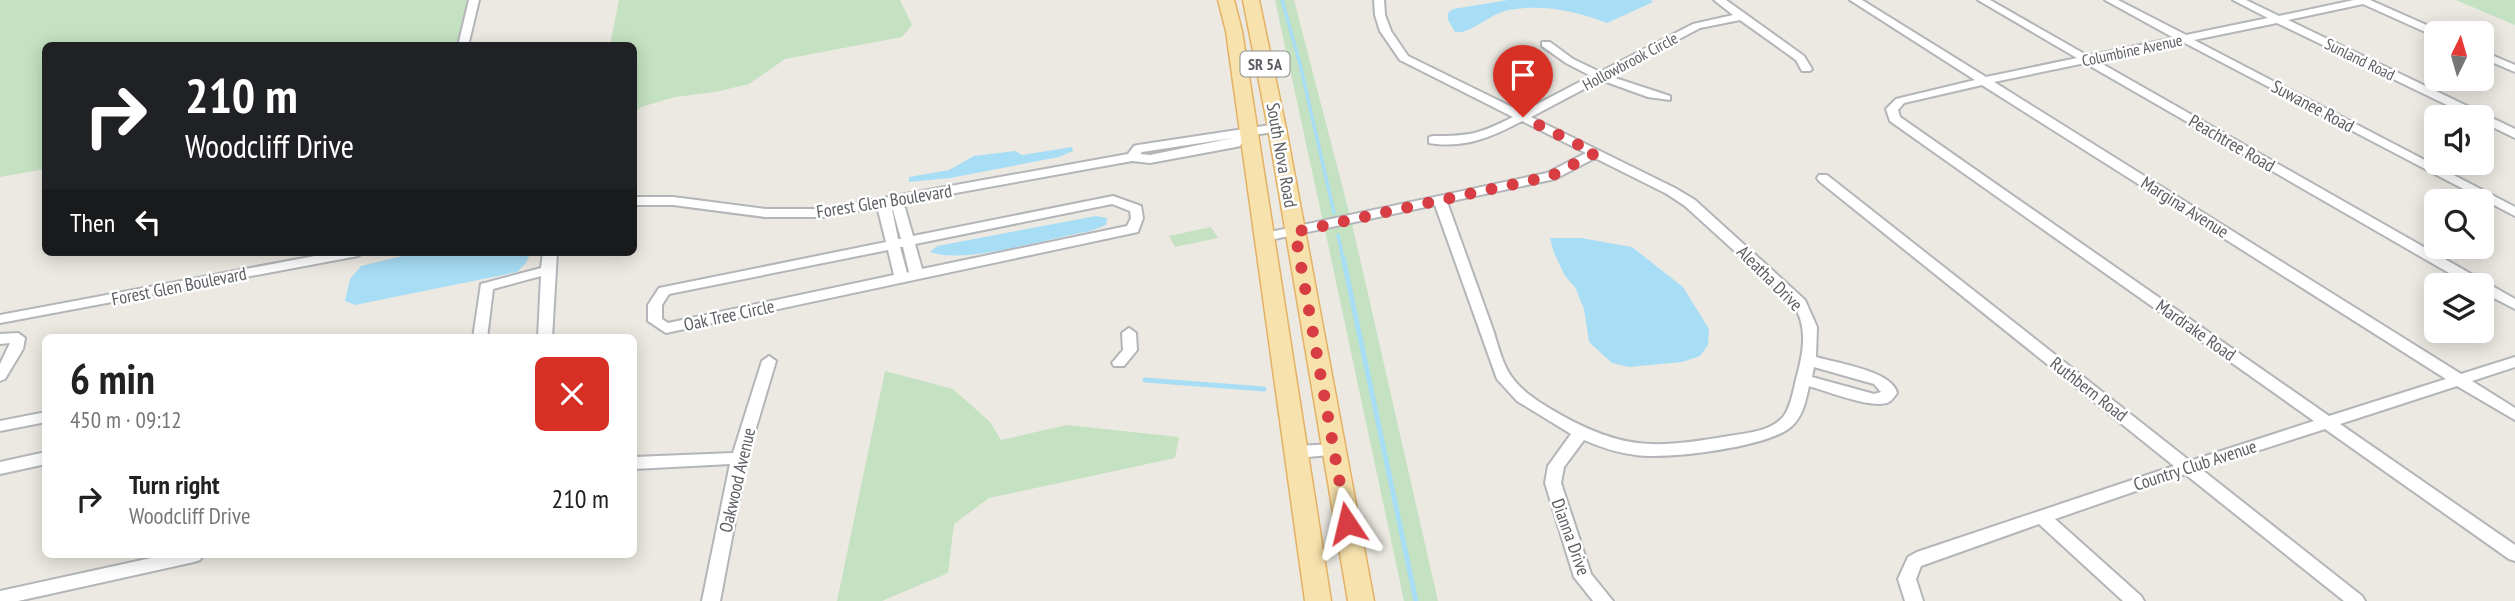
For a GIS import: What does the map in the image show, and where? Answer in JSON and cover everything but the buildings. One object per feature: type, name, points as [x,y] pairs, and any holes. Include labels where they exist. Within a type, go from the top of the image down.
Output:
[{"type":"main road","name":"South Nova Road","points":[[1226,0],[1234,31],[1245,135],[1265,237],[1318,601]]},
{"type":"main road","name":"South Nova Road","points":[[1251,0],[1258,24],[1361,601]]},
{"type":"street","points":[[464,42],[474,0]]},
{"type":"street","name":"Aleatha Drive","points":[[1379,0],[1379,9],[1390,39],[1404,58],[1651,180],[1690,203],[1800,303],[1812,332],[1804,380],[1790,419],[1764,434],[1682,451],[1655,453],[1616,447],[1580,434],[1531,404],[1504,380],[1440,201]]},
{"type":"street","points":[[1719,0],[1800,58],[1806,69]]},
{"type":"street","name":"Margina Avenue","points":[[1855,0],[2515,415]]},
{"type":"street","name":"Peachtree Road","points":[[1983,0],[2458,273]]},
{"type":"street","name":"Suwanee Road","points":[[2110,0],[2515,212]]},
{"type":"street","name":"Sunland Road","points":[[2238,0],[2456,105]]},
{"type":"street","points":[[2363,0],[2424,28]]},
{"type":"street","name":"Columbine Avenue","points":[[1900,101],[2363,0]]},
{"type":"street","name":"Hollowbrook Circle","points":[[1433,140],[1475,139],[1704,23],[1742,16]]},
{"type":"street","points":[[1546,44],[1555,53],[1639,93],[1666,98]]},
{"type":"street","points":[[2494,59],[2515,69]]},
{"type":"street","name":"Mardrake Road","points":[[1900,101],[1892,109],[1894,118],[2515,554]]},
{"type":"street","name":"Sunland Road","points":[[2494,124],[2515,134]]},
{"type":"street","name":"Forest Glen Boulevard","points":[[637,201],[673,201],[765,213],[824,213],[1132,157],[1138,149],[1234,133],[1245,135],[1277,128]]},
{"type":"street","points":[[1265,237],[1551,176],[1595,153]]},
{"type":"street","name":"Ruthbern Road","points":[[1823,178],[2356,601]]},
{"type":"street","name":"Oak Tree Circle","points":[[1113,200],[1136,209],[1137,218],[1133,229],[666,328],[655,321],[652,311],[664,291],[907,241],[1113,200]]},
{"type":"street","points":[[902,278],[884,210],[890,202],[900,208],[917,275]]},
{"type":"street","name":"Forest Glen Boulevard","points":[[2,322],[338,256]]},
{"type":"street","points":[[545,334],[550,256]]},
{"type":"street","points":[[480,334],[486,287],[548,270]]},
{"type":"street","name":"Peachtree Road","points":[[2494,293],[2515,305]]},
{"type":"street","points":[[1119,363],[1132,349],[1129,333]]},
{"type":"street","points":[[0,339],[18,338],[16,349],[0,376]]},
{"type":"street","name":"Oakwood Avenue","points":[[711,601],[739,458],[769,360]]},
{"type":"street","points":[[1804,380],[1874,399],[1884,398],[1889,393],[1888,387],[1879,380],[1808,360]]},
{"type":"street","name":"Country Club Avenue","points":[[1913,599],[1907,579],[1909,570],[1923,557],[2188,467],[2515,362]]},
{"type":"street","points":[[0,426],[42,418]]},
{"type":"street","name":"Dianna Drive","points":[[1580,434],[1556,466],[1553,483],[1583,577],[1604,601]]},
{"type":"street","points":[[1297,452],[1334,450]]},
{"type":"street","points":[[637,463],[739,458]]},
{"type":"street","points":[[0,468],[42,459]]},
{"type":"street","points":[[2042,516],[2135,601]]},
{"type":"street","points":[[0,598],[180,558]]},
{"type":"green space","points":[[0,0],[469,0],[459,42],[42,42],[42,170],[0,177]]},
{"type":"green space","points":[[619,0],[900,0],[912,25],[902,37],[785,59],[749,84],[675,97],[637,110],[637,42],[611,42]]},
{"type":"green space","points":[[1275,0],[1294,0],[1350,216],[1323,222]]},
{"type":"green space","points":[[2456,0],[2515,0],[2515,25]]},
{"type":"green space","points":[[1352,224],[1438,601],[1404,601],[1325,230]]},
{"type":"green space","points":[[1211,227],[1218,238],[1175,247],[1169,236]]},
{"type":"green space","points":[[885,371],[953,389],[990,422],[1001,440],[1067,425],[1179,437],[1175,458],[989,498],[954,524],[948,573],[882,601],[837,601]]},
{"type":"water","points":[[1508,0],[1653,2],[1607,23],[1547,8],[1509,10],[1461,32],[1455,32],[1448,20],[1448,13],[1453,9]]},
{"type":"water","points":[[1072,147],[1073,151],[1059,157],[950,178],[909,182],[909,177],[949,170],[974,156],[1015,151],[1022,155]]},
{"type":"water","points":[[1096,216],[1107,218],[1106,225],[1031,244],[964,255],[930,252],[937,246]]},
{"type":"water","points":[[1550,238],[1581,238],[1632,247],[1683,287],[1709,329],[1708,345],[1700,356],[1682,362],[1629,367],[1612,363],[1589,342],[1584,309],[1575,287],[1565,276]]},
{"type":"water","points":[[402,256],[529,256],[517,272],[355,305],[345,301],[350,279],[361,266]]},
{"type":"waterway","points":[[1282,0],[1300,64],[1334,213]]},
{"type":"waterway","points":[[1338,235],[1343,259]]},
{"type":"waterway","points":[[1343,257],[1416,601]]},
{"type":"waterway","points":[[1145,380],[1264,389]]},
{"type":"route","points":[[1347,523],[1295,232],[1551,176],[1595,153],[1523,117]]}]
